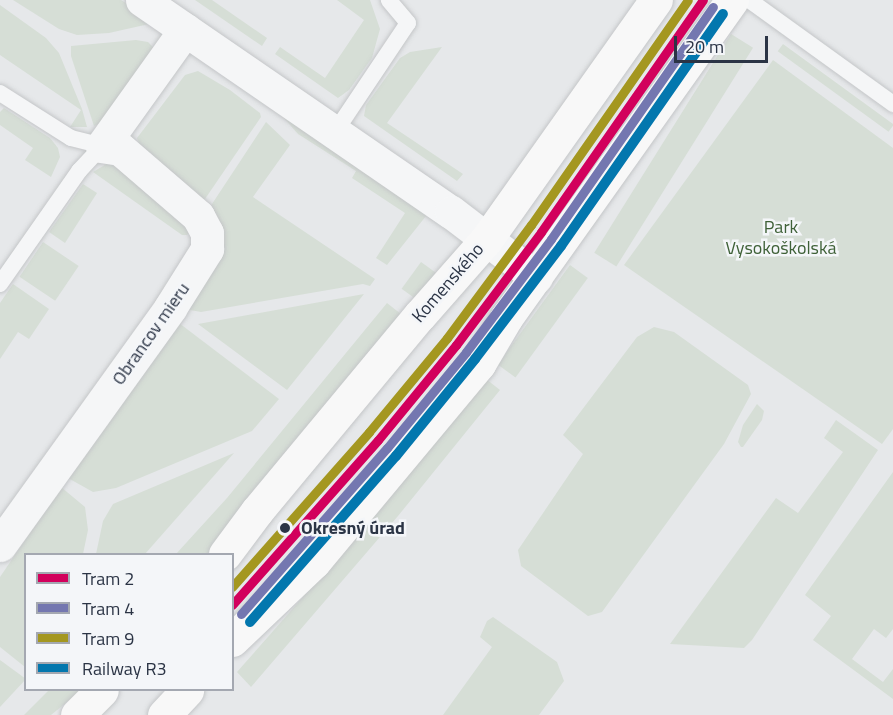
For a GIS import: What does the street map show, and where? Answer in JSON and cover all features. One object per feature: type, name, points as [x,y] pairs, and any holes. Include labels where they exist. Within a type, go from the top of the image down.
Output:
[{"type":"street","points":[[142,0],[335,132],[536,277]]},
{"type":"street","name":"Komenského","points":[[226,553],[257,511],[420,315],[486,240],[656,0]]},
{"type":"street","points":[[234,638],[314,562],[479,364],[506,318],[732,0]]},
{"type":"street","points":[[102,146],[185,30]]},
{"type":"street","name":"Obrancov mieru","points":[[0,545],[170,308],[207,249],[207,233],[198,216],[120,149],[102,146]]},
{"type":"street","points":[[77,715],[101,691]]},
{"type":"street","points":[[164,715],[186,691]]},
{"type":"lane","points":[[335,132],[408,23],[388,0]]},
{"type":"lane","points":[[749,0],[893,104]]},
{"type":"lane","name":"Obrancov mieru","points":[[0,93],[71,138],[102,146]]},
{"type":"lane","points":[[0,284],[79,171],[102,146]]},
{"type":"green space","points":[[13,0],[121,0],[139,11],[149,24],[109,33],[77,35],[59,29]]},
{"type":"green space","points":[[195,0],[212,0],[267,38],[262,46]]},
{"type":"green space","points":[[337,0],[370,0],[380,29],[372,58],[349,90],[338,98],[275,54],[280,47],[325,78],[364,20]]},
{"type":"green space","points":[[0,5],[46,38],[59,53],[82,109],[87,127],[70,127],[81,110],[0,55]]},
{"type":"green space","points":[[731,34],[753,48],[616,267],[594,253]]},
{"type":"green space","points":[[136,40],[148,42],[155,49],[103,122],[94,126],[71,56],[71,46]]},
{"type":"green space","points":[[783,44],[893,124],[889,132],[778,51]]},
{"type":"green space","points":[[442,47],[387,123],[463,174],[457,181],[364,116],[366,105],[400,58],[410,52]]},
{"type":"green space","name":"Park Vysokoškolská","points":[[773,60],[893,148],[893,429],[882,444],[624,265]]},
{"type":"green space","points":[[198,71],[230,90],[260,113],[261,117],[201,202],[142,151],[137,138],[185,75]]},
{"type":"green space","points":[[4,108],[50,138],[58,148],[60,157],[51,177],[25,160],[33,148],[0,125],[0,112]]},
{"type":"green space","points":[[283,117],[430,211],[387,265],[376,258],[405,213],[352,178],[356,171],[298,134]]},
{"type":"green space","points":[[266,122],[290,145],[253,197],[375,279],[370,286],[363,284],[201,312],[190,310],[185,306],[212,204]]},
{"type":"green space","points":[[108,163],[116,165],[191,230],[187,235],[182,235],[93,172]]},
{"type":"green space","points":[[83,184],[97,193],[65,243],[49,232]]},
{"type":"green space","points":[[43,242],[79,266],[55,301],[20,277]]},
{"type":"green space","points":[[421,262],[440,276],[421,303],[402,289]]},
{"type":"green space","points":[[570,265],[588,278],[516,377],[498,365]]},
{"type":"green space","points":[[13,284],[49,309],[29,339],[18,332],[0,359],[0,303]]},
{"type":"green space","points":[[364,294],[287,390],[198,324]]},
{"type":"green space","points":[[387,303],[406,318],[248,509],[208,553],[177,553],[227,498]]},
{"type":"green space","points":[[175,320],[279,399],[252,431],[116,488],[93,492],[68,478]]},
{"type":"green space","points":[[654,327],[674,332],[748,385],[751,394],[724,444],[602,612],[588,616],[521,566],[518,550],[583,454],[563,435],[637,337]]},
{"type":"green space","points":[[486,379],[500,390],[398,516],[251,687],[237,672],[383,506]]},
{"type":"green space","points":[[757,404],[764,411],[762,420],[741,447],[738,442],[743,425]]},
{"type":"green space","points":[[836,420],[878,450],[752,640],[744,648],[670,644],[776,498],[798,513],[843,452],[824,438]]},
{"type":"green space","points":[[234,453],[146,553],[96,553],[103,521],[113,504]]},
{"type":"green space","points":[[893,472],[893,629],[886,638],[874,629],[852,659],[883,682],[893,669],[893,699],[813,640],[831,616],[805,595]]},
{"type":"green space","points":[[61,487],[85,507],[88,530],[83,553],[24,553],[24,666],[0,647],[0,577]]},
{"type":"green space","points":[[493,617],[557,662],[564,681],[539,715],[443,715],[492,647],[480,637],[487,621]]},
{"type":"green space","points":[[0,660],[24,678],[24,681],[0,707]]},
{"type":"green space","points":[[48,691],[81,691],[51,715],[24,715]]},
{"type":"tram line","name":"9","points":[[234,585],[369,432],[447,338],[531,225],[688,0]]},
{"type":"tram line","name":"2","points":[[234,603],[378,440],[456,345],[541,232],[703,0]]},
{"type":"tram line","name":"4","points":[[241,614],[387,448],[466,352],[551,239],[713,7]]},
{"type":"rail line","name":"R3","points":[[250,622],[396,456],[475,359],[561,246],[723,14]]},
{"type":"place","name":"Okresný úrad","points":[[285,528]]}]
